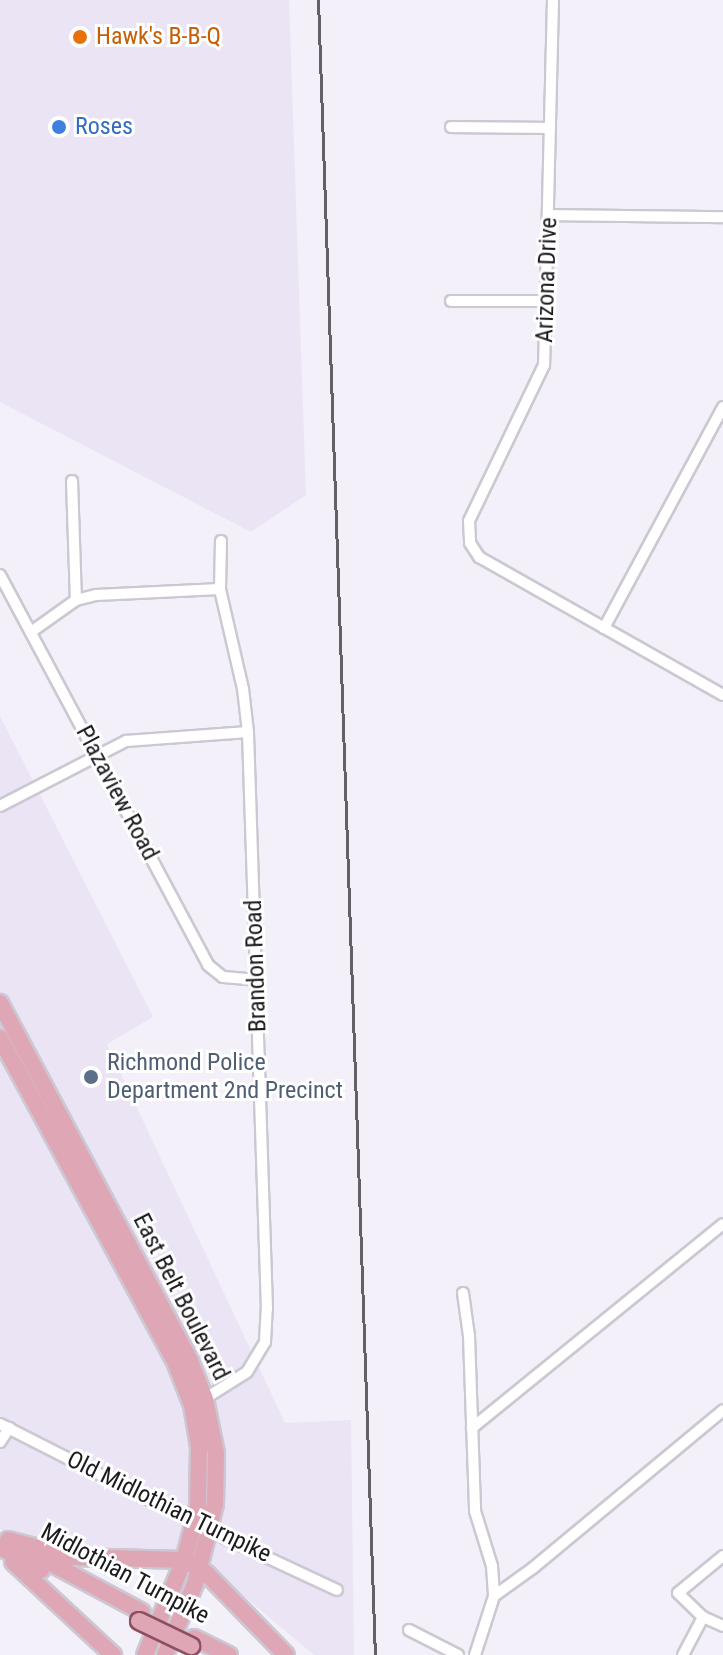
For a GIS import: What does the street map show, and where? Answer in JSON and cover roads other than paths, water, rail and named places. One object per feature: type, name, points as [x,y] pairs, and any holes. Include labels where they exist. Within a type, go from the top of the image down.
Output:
[{"type":"main road","name":"East Belt Boulevard","points":[[0,1003],[190,1361],[217,1470],[198,1528],[145,1655]]},
{"type":"main road","name":"East Belt Boulevard","points":[[0,1038],[198,1402]]},
{"type":"main road","name":"East Belt Boulevard","points":[[165,1655],[200,1567],[198,1528]]},
{"type":"main road","points":[[160,1557],[176,1549],[198,1528]]},
{"type":"main road","points":[[2,1543],[73,1557],[184,1560],[200,1567],[286,1655]]},
{"type":"main road","points":[[2,1543],[113,1655]]},
{"type":"main road","name":"Midlothian Turnpike","points":[[2,1543],[140,1616],[193,1642],[229,1655]]},
{"type":"main road","name":"Midlothian Turnpike","points":[[193,1642],[208,1655]]},
{"type":"street","name":"Arizona Drive","points":[[553,0],[544,365],[469,521],[470,543],[479,557],[604,628]]},
{"type":"street","points":[[451,127],[550,128]]},
{"type":"street","points":[[549,215],[723,217]]},
{"type":"street","points":[[451,301],[547,301]]},
{"type":"street","points":[[723,407],[604,628],[723,695]]},
{"type":"street","points":[[72,481],[76,600]]},
{"type":"street","name":"Brandon Road","points":[[198,1402],[247,1372],[265,1342],[267,1309],[248,732],[243,689],[220,589],[221,541]]},
{"type":"street","name":"Plazaview Road","points":[[0,575],[208,965],[223,977],[256,980]]},
{"type":"street","points":[[31,632],[76,600],[115,592],[220,589]]},
{"type":"street","points":[[0,806],[96,754],[137,738],[248,732]]},
{"type":"street","points":[[472,1428],[723,1224]]},
{"type":"street","points":[[463,1293],[469,1336],[475,1511],[492,1566],[494,1596],[475,1655]]},
{"type":"street","points":[[494,1596],[533,1568],[723,1410]]},
{"type":"street","points":[[0,1442],[4,1426]]},
{"type":"street","name":"Old Midlothian Turnpike","points":[[4,1426],[198,1528],[337,1590]]},
{"type":"street","points":[[723,1556],[678,1593],[703,1617],[723,1626]]},
{"type":"street","points":[[683,1655],[703,1617]]},
{"type":"street","points":[[409,1630],[458,1655]]},
{"type":"railway","points":[[318,0],[375,1655]]},
{"type":"place","name":"Hawk's B-B-Q","points":[[80,37]]},
{"type":"place","name":"Roses","points":[[59,127]]},
{"type":"place","name":"Richmond Police Department 2nd Precinct","points":[[91,1077]]}]
